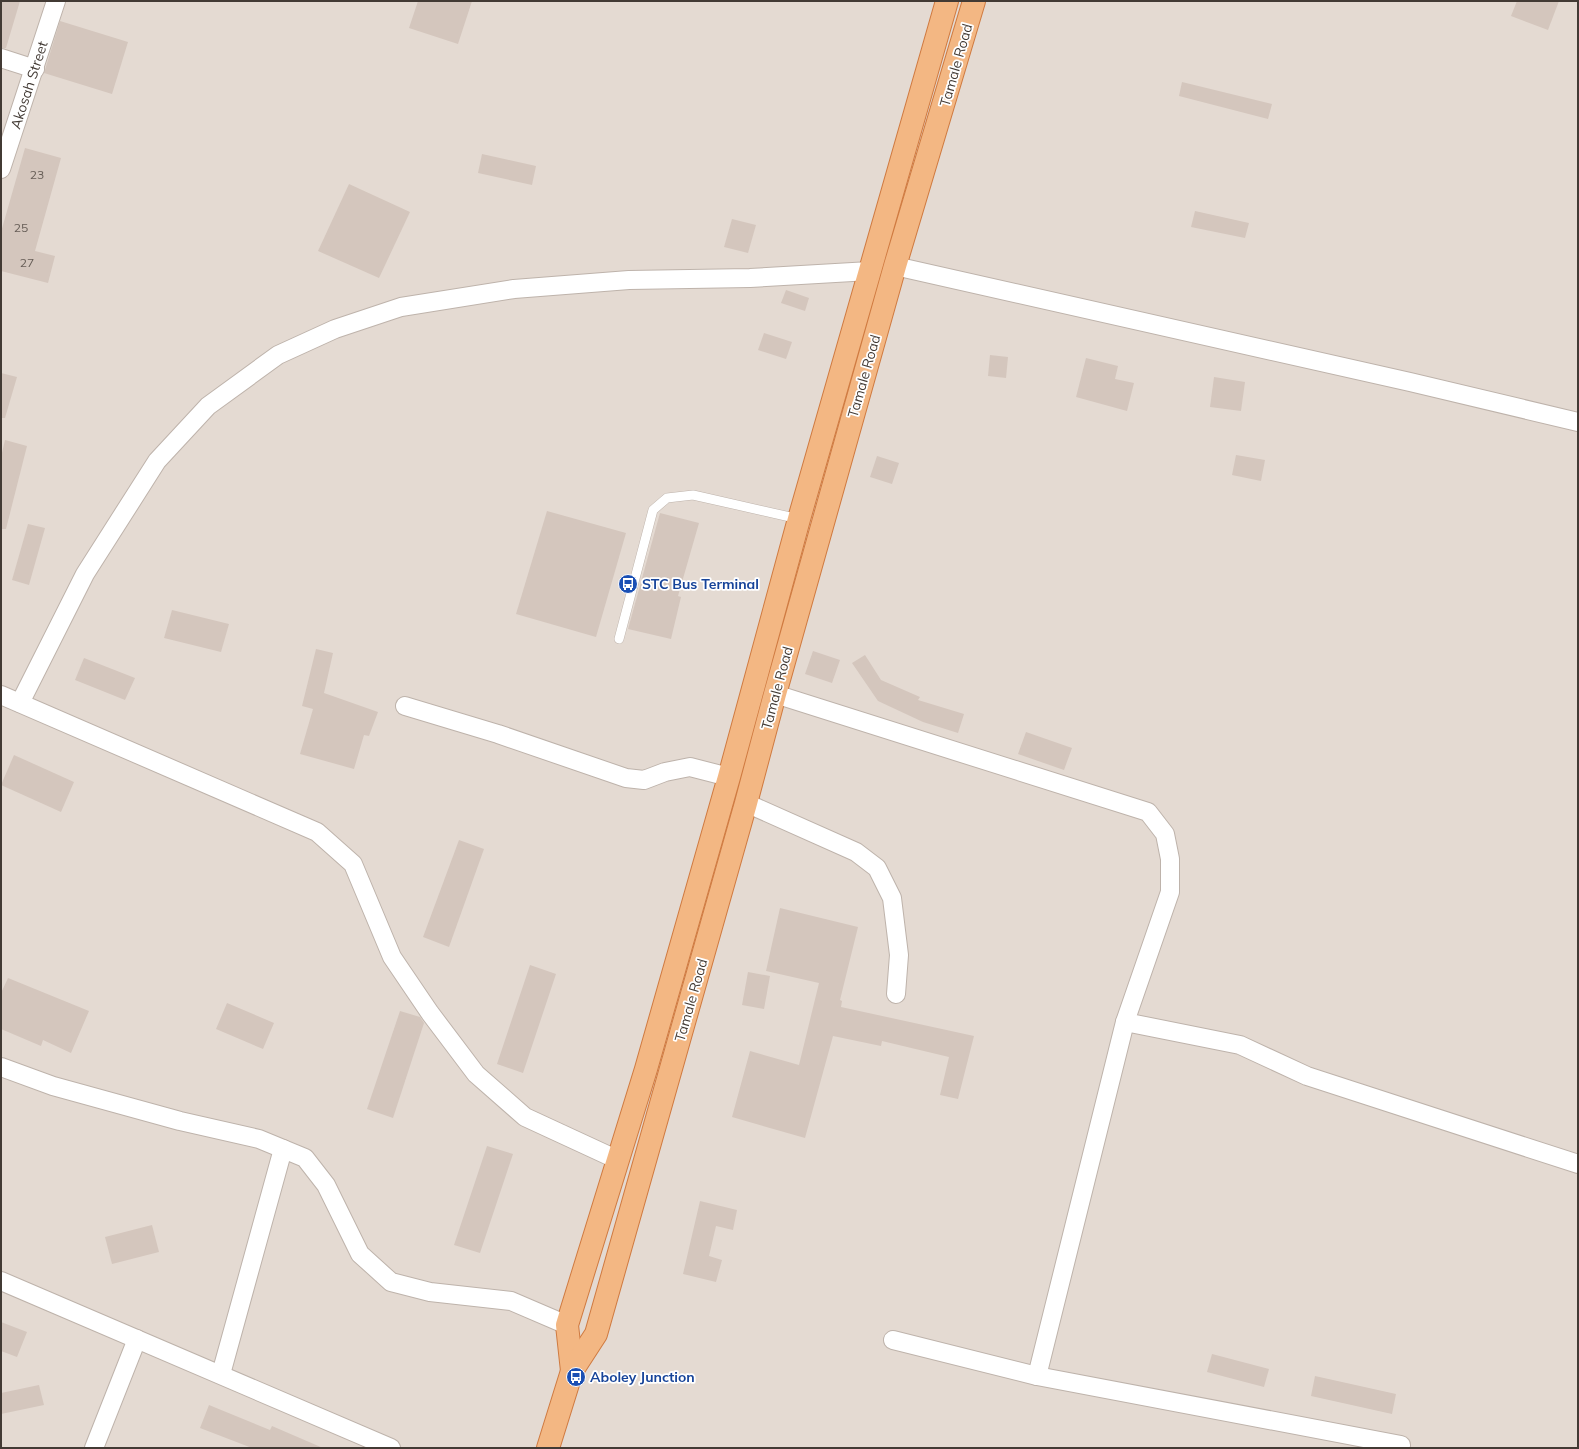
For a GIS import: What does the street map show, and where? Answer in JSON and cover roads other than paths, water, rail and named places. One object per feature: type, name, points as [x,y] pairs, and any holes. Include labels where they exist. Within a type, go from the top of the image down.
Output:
[{"type":"highway","name":"Tamale Road","points":[[572,1371],[567,1325],[618,1160],[729,776],[799,519],[927,76],[947,1]]},
{"type":"highway","name":"Tamale Road","points":[[548,1448],[572,1371],[596,1334],[746,803],[895,266],[974,1]]},
{"type":"highway","points":[[927,76],[951,82]]},
{"type":"highway","points":[[792,544],[816,550]]},
{"type":"street","name":"Akosah Street","points":[[1,169],[56,1]]},
{"type":"street","points":[[1,58],[35,69]]},
{"type":"street","points":[[895,266],[1402,380],[1578,422]]},
{"type":"street","points":[[20,703],[85,574],[157,461],[208,406],[278,356],[335,329],[402,307],[514,289],[629,280],[750,278],[870,271]]},
{"type":"street","points":[[775,694],[1148,812],[1165,834],[1170,859],[1170,892],[1124,1022],[1037,1376]]},
{"type":"street","points":[[1,695],[317,832],[353,864],[392,957],[430,1013],[476,1074],[525,1117],[618,1160]]},
{"type":"street","points":[[405,706],[498,734],[626,778],[644,780],[666,772],[690,767],[729,776]]},
{"type":"street","points":[[746,803],[856,852],[877,868],[892,898],[899,955],[896,994]]},
{"type":"street","points":[[1124,1022],[1240,1045],[1307,1076],[1578,1164]]},
{"type":"street","points":[[1,1067],[53,1086],[180,1121],[259,1139],[305,1158],[326,1185],[360,1254],[391,1282],[430,1292],[511,1300],[567,1325]]},
{"type":"street","points":[[221,1374],[283,1149]]},
{"type":"street","points":[[1,1281],[391,1448]]},
{"type":"street","points":[[94,1448],[137,1339]]},
{"type":"street","points":[[893,1340],[1037,1376],[1401,1445]]},
{"type":"lane","points":[[618,640],[653,510],[667,498],[693,495],[799,519]]},
{"type":"place","name":"STC Bus Terminal","points":[[628,584]]},
{"type":"place","name":"Aboley Junction","points":[[576,1377]]}]
